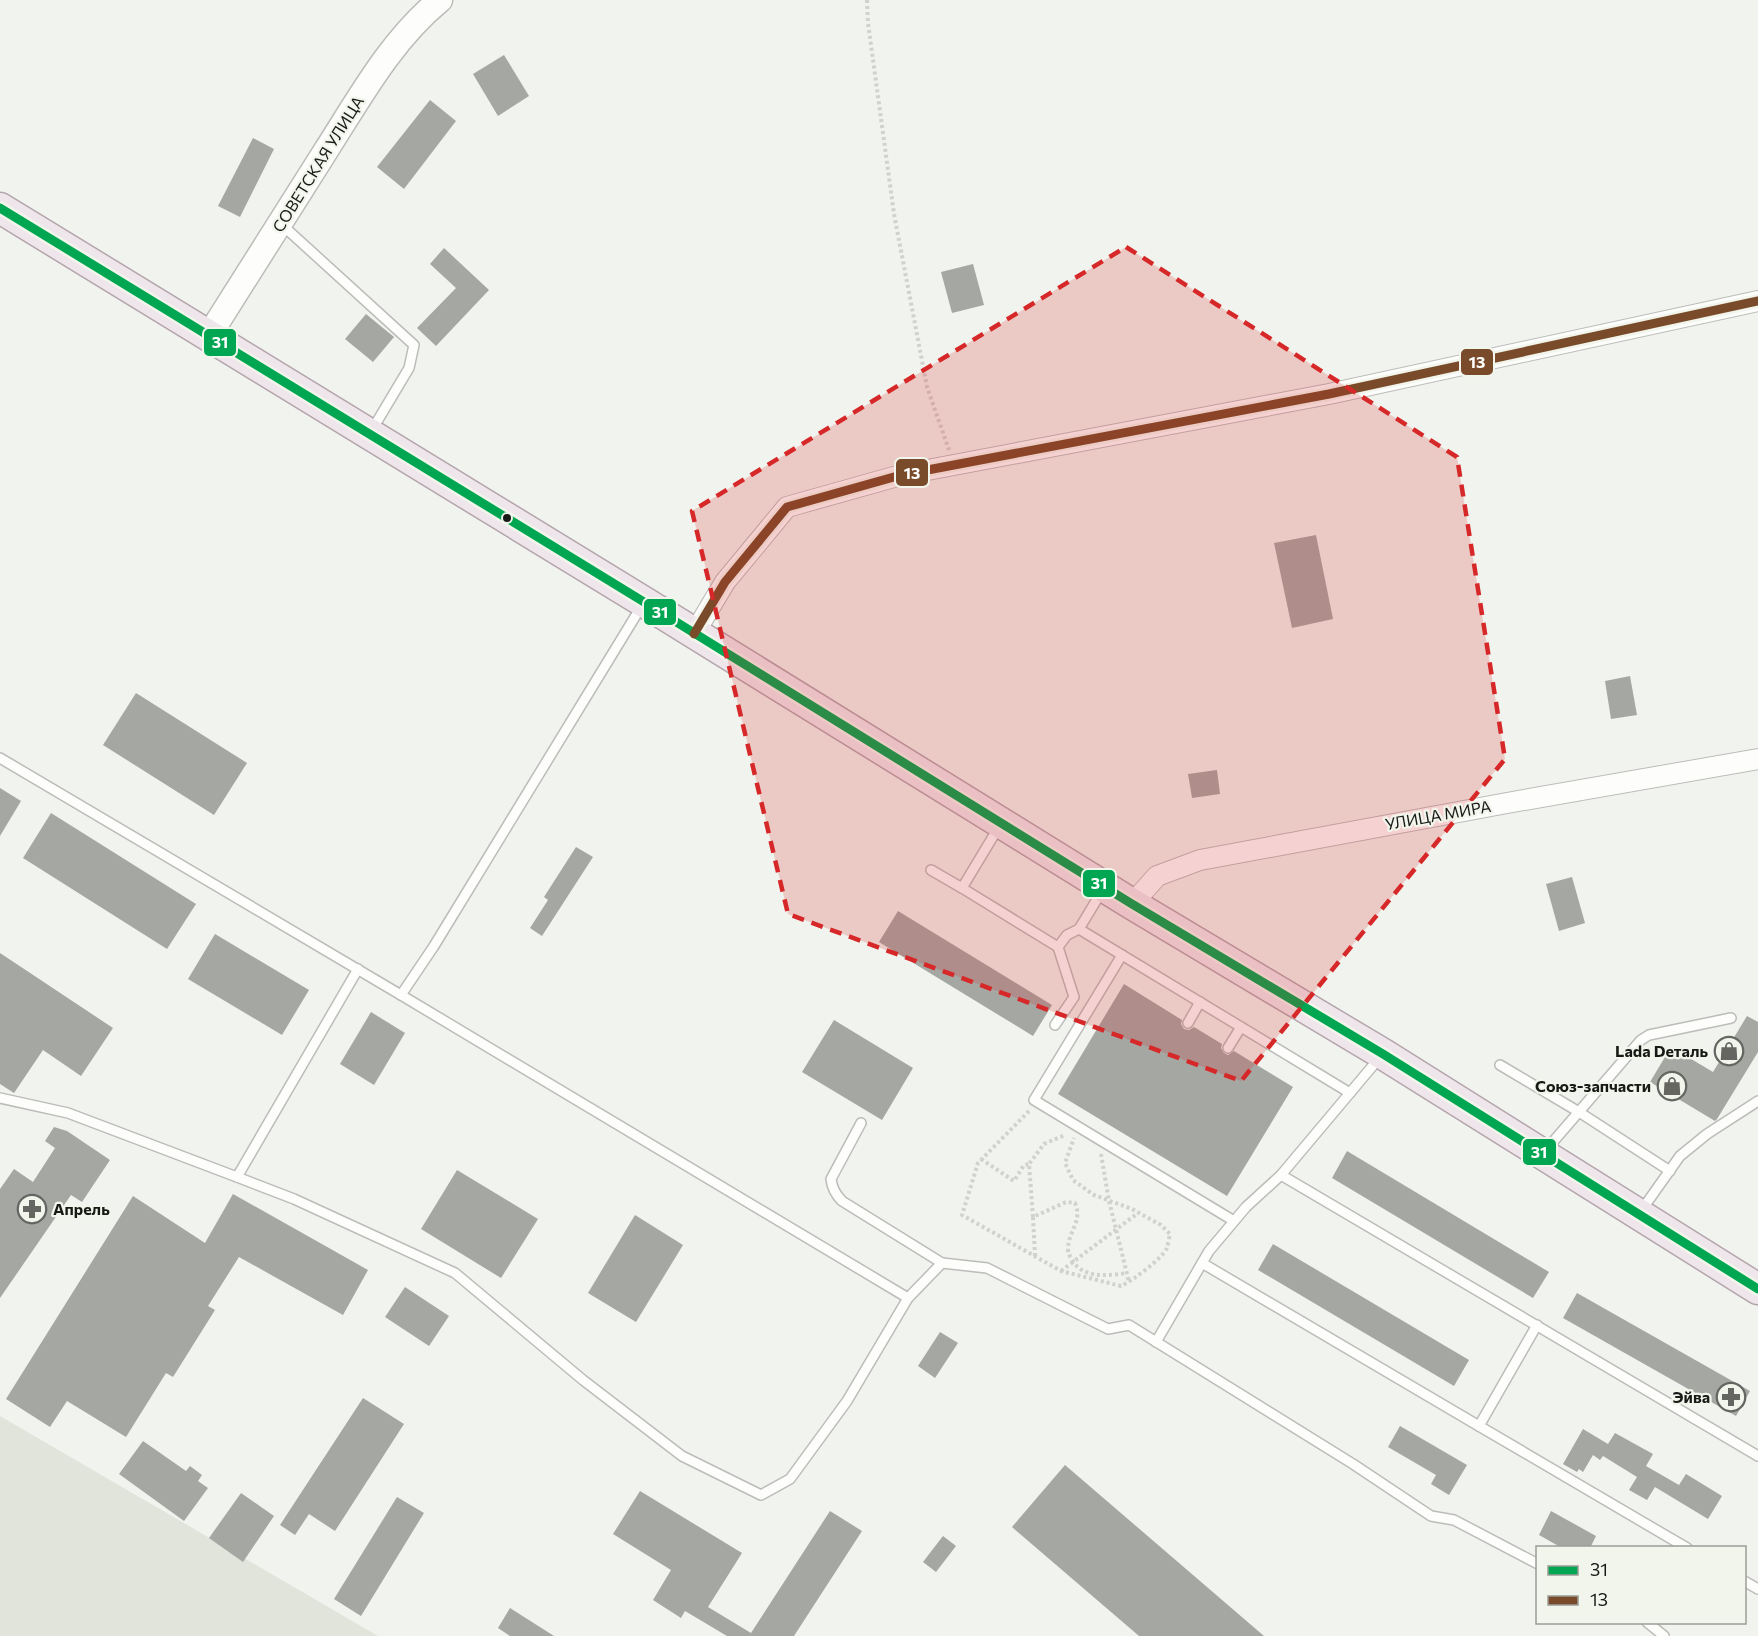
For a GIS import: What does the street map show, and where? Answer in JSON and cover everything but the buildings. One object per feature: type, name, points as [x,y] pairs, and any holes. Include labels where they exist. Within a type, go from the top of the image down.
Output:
[{"type":"main road","points":[[0,208],[1104,887],[1383,1054],[1758,1289]]},
{"type":"street","name":"СОВЕТСКАЯ УЛИЦА","points":[[208,337],[393,48],[440,0]]},
{"type":"street","points":[[694,634],[725,582],[787,507],[902,475],[1329,394],[1758,302]]},
{"type":"street","name":"УЛИЦА МИРА","points":[[1132,904],[1156,876],[1200,860],[1506,802],[1758,759]]},
{"type":"lane","points":[[280,223],[414,345],[409,368],[369,435]]},
{"type":"lane","points":[[401,995],[434,946],[644,602]]},
{"type":"lane","points":[[0,758],[908,1298]]},
{"type":"lane","points":[[962,888],[1001,823]]},
{"type":"lane","points":[[931,870],[1058,947],[1074,997],[1055,1025]]},
{"type":"lane","points":[[1058,947],[1067,935],[1079,929],[1104,887]]},
{"type":"lane","points":[[1079,929],[1350,1093]]},
{"type":"lane","points":[[1122,955],[1034,1100],[1077,1129],[1098,1139],[1234,1221]]},
{"type":"lane","points":[[237,1177],[358,969]]},
{"type":"lane","points":[[1188,1023],[1200,1002]]},
{"type":"lane","points":[[1542,1154],[1636,1044],[1649,1035],[1731,1018]]},
{"type":"lane","points":[[1228,1048],[1241,1027]]},
{"type":"lane","points":[[1156,1342],[1209,1251],[1246,1207],[1281,1174],[1383,1054]]},
{"type":"lane","points":[[1500,1065],[1671,1171]]},
{"type":"lane","points":[[0,1098],[68,1113],[237,1177],[294,1199],[455,1273],[583,1380],[682,1456],[761,1495],[790,1479],[848,1401],[908,1298],[942,1263]]},
{"type":"lane","points":[[1638,1215],[1680,1156],[1707,1134],[1758,1101]]},
{"type":"lane","points":[[861,1123],[831,1179],[836,1196],[842,1201],[942,1263],[987,1268],[1108,1329],[1129,1325],[1353,1464],[1431,1516],[1454,1520],[1536,1563]]},
{"type":"lane","points":[[1281,1174],[1758,1456]]},
{"type":"lane","points":[[1202,1263],[1684,1546]]},
{"type":"lane","points":[[1479,1426],[1537,1325]]},
{"type":"lane","points":[[1648,1624],[1664,1636]]},
{"type":"path","points":[[867,0],[868,23],[894,214],[927,387],[954,465]]},
{"type":"path","points":[[1038,1102],[978,1163],[962,1215],[1061,1271],[1121,1286],[1159,1258],[1166,1250],[1170,1234],[1161,1225],[1138,1213],[1094,1196],[1073,1180],[1065,1163],[1077,1129]]},
{"type":"path","points":[[981,1160],[1014,1181],[1024,1165],[1029,1164],[1044,1144],[1077,1129]]},
{"type":"path","points":[[1098,1139],[1109,1201],[1129,1282]]},
{"type":"path","points":[[1029,1164],[1035,1256]]},
{"type":"path","points":[[1033,1217],[1066,1202],[1075,1203],[1078,1219],[1067,1251],[1073,1262],[1082,1270],[1096,1275],[1112,1276],[1127,1273]]},
{"type":"path","points":[[1061,1271],[1138,1213]]},
{"type":"highlighted area","points":[[1126,247],[1457,457],[1505,759],[1241,1081],[788,914],[692,511]]},
{"type":"shaded area","points":[[0,1416],[378,1636],[0,1636]]},
{"type":"transit line","name":"31","points":[[0,208],[1132,904],[1383,1054],[1758,1289]]},
{"type":"transit line","name":"13","points":[[694,634],[725,582],[787,507],[901,475],[1329,394],[1758,301]]},
{"type":"place","name":"Lada Dеталь","points":[[1729,1051]]},
{"type":"place","name":"Союз-запчасти","points":[[1672,1086]]},
{"type":"place","name":"Апрель","points":[[32,1209]]},
{"type":"place","name":"Эйва","points":[[1731,1397]]}]
